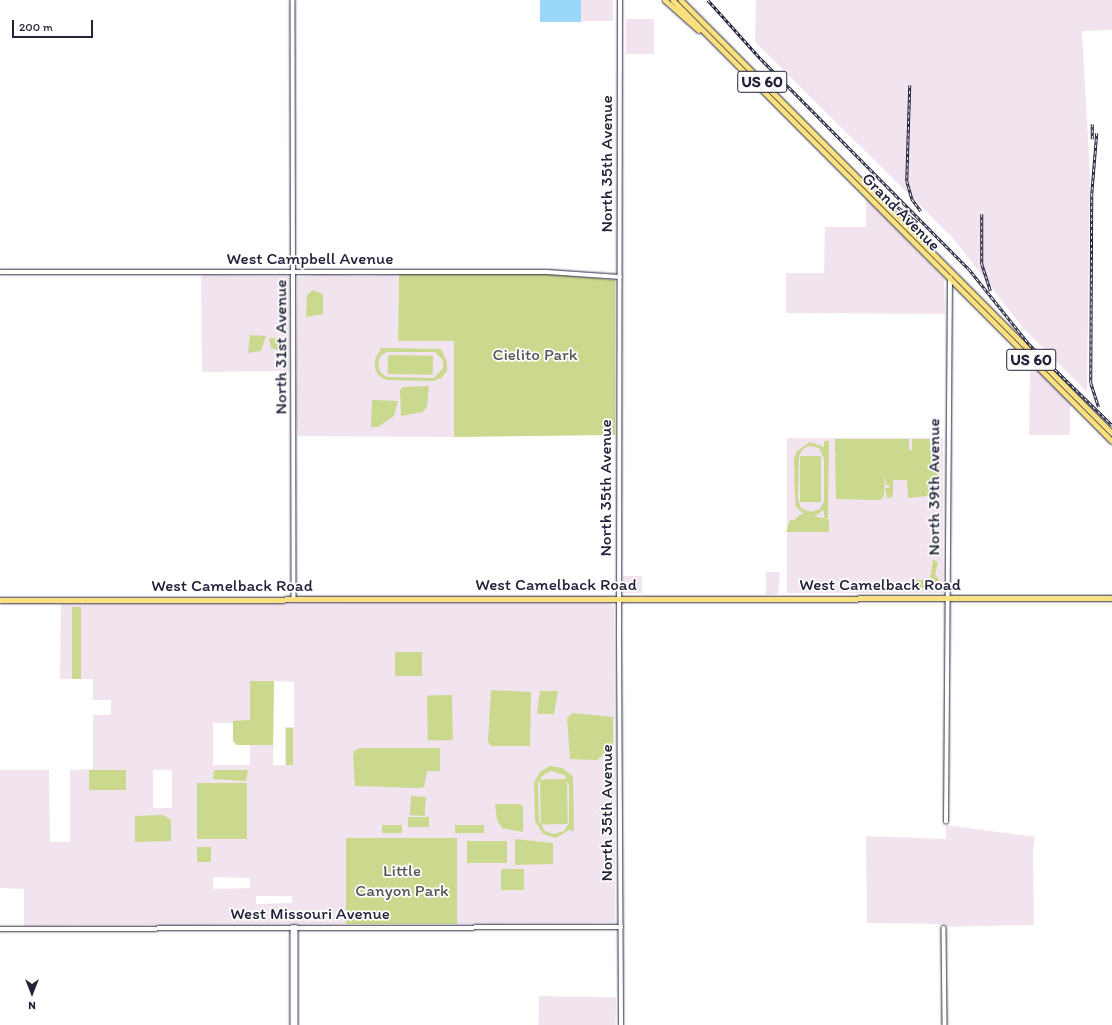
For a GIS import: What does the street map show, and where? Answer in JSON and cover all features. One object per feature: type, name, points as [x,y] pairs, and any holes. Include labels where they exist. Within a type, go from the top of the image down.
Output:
[{"type":"main road","name":"North 35th Avenue","points":[[620,0],[619,598],[622,1025]]},
{"type":"main road","points":[[665,0],[709,37]]},
{"type":"main road","name":"Grand Avenue","points":[[673,0],[1112,441]]},
{"type":"main road","name":"Grand Avenue","points":[[681,0],[1112,433]]},
{"type":"main road","points":[[722,50],[729,49]]},
{"type":"main road","points":[[865,194],[869,190]]},
{"type":"main road","name":"West Camelback Road","points":[[0,600],[1112,598]]},
{"type":"street","name":"North 31st Avenue","points":[[293,0],[294,599]]},
{"type":"street","name":"West Campbell Avenue","points":[[0,272],[547,272],[620,277]]},
{"type":"street","points":[[950,278],[954,274]]},
{"type":"street","name":"North 39th Avenue","points":[[946,822],[946,598],[950,278]]},
{"type":"street","points":[[294,927],[296,1025]]},
{"type":"street","name":"West Missouri Avenue","points":[[0,929],[621,927]]},
{"type":"street","points":[[944,928],[945,1025]]},
{"type":"street","points":[[293,1025],[295,1012]]},
{"type":"shaded area","points":[[581,0],[613,0],[613,21],[581,21]]},
{"type":"shaded area","points":[[756,0],[1112,0],[1112,30],[1082,31],[1090,176],[1087,392],[1023,328],[952,237],[755,42]]},
{"type":"shaded area","points":[[626,19],[654,19],[654,54],[626,54]]},
{"type":"shaded area","points":[[866,198],[944,279],[945,314],[786,313],[786,273],[824,273],[825,227],[866,227]]},
{"type":"shaded area","points":[[321,274],[365,276],[399,274],[398,341],[454,341],[454,437],[298,436],[296,414],[297,277]]},
{"type":"shaded area","points":[[204,275],[290,276],[289,371],[202,372],[201,277]]},
{"type":"shaded area","points":[[1030,362],[1072,404],[1070,407],[1070,435],[1029,435]]},
{"type":"shaded area","points":[[787,438],[943,438],[943,593],[787,593]]},
{"type":"shaded area","points":[[766,572],[780,572],[778,594],[766,595]]},
{"type":"shaded area","points":[[623,576],[642,576],[642,593],[623,593]]},
{"type":"shaded area","points":[[609,603],[614,606],[615,923],[457,924],[457,838],[347,839],[347,924],[24,926],[24,889],[0,888],[0,770],[49,770],[50,842],[70,842],[70,770],[93,769],[93,715],[111,715],[111,700],[93,700],[93,679],[60,679],[61,604]],"holes":[[[274,681],[294,682],[294,727],[285,727],[285,765],[273,765]],[[213,723],[233,723],[233,741],[237,745],[250,745],[250,765],[213,765]],[[153,770],[172,770],[172,808],[153,808]],[[213,877],[250,878],[250,888],[213,889]],[[256,896],[292,896],[292,903],[256,904]]]},
{"type":"shaded area","points":[[946,825],[1035,837],[1033,852],[1034,925],[946,927],[940,924],[867,923],[866,836],[946,839]]},
{"type":"shaded area","points":[[539,996],[616,997],[616,1025],[538,1025]]},
{"type":"green space","name":"Cielito Park","points":[[399,274],[547,274],[615,280],[615,435],[454,437],[454,341],[398,341]]},
{"type":"green space","points":[[313,290],[323,294],[323,314],[306,317],[307,295]]},
{"type":"green space","points":[[250,335],[266,336],[261,351],[248,353]]},
{"type":"green space","points":[[269,338],[282,338],[285,352],[271,348]]},
{"type":"green space","points":[[381,348],[441,349],[447,362],[447,371],[441,378],[434,381],[386,380],[378,375],[375,368],[375,360]],"holes":[[[387,352],[435,352],[443,360],[443,368],[434,378],[387,377],[380,372],[378,364],[380,356]]]},
{"type":"green space","points":[[388,355],[433,356],[433,375],[388,374]]},
{"type":"green space","points":[[429,386],[427,406],[423,412],[401,416],[400,390],[403,387]]},
{"type":"green space","points":[[372,400],[398,401],[394,416],[378,427],[371,427]]},
{"type":"green space","points":[[835,439],[909,439],[909,450],[912,450],[912,439],[930,439],[930,451],[935,450],[939,454],[939,495],[908,498],[907,480],[893,480],[893,494],[891,498],[887,498],[885,488],[889,488],[889,485],[886,485],[885,476],[884,496],[880,500],[836,499],[835,456],[838,454],[835,454]]},
{"type":"green space","points":[[824,441],[829,441],[828,518],[824,518],[824,510],[815,516],[805,515],[796,507],[795,499],[794,459],[797,451],[810,442],[824,447]],"holes":[[[809,446],[819,448],[824,459],[824,501],[820,509],[811,512],[801,508],[798,500],[799,456],[803,449]]]},
{"type":"green space","points":[[800,456],[821,456],[821,502],[800,502]]},
{"type":"green space","points":[[801,514],[829,519],[829,532],[786,532],[790,520],[794,520]]},
{"type":"green space","points":[[933,559],[938,563],[935,574],[939,580],[934,583],[936,588],[915,588],[915,580],[930,580]]},
{"type":"green space","points":[[72,607],[81,607],[81,679],[72,679]]},
{"type":"green space","points":[[395,652],[422,652],[422,676],[395,676]]},
{"type":"green space","points":[[250,681],[274,681],[273,745],[237,745],[233,741],[233,721],[250,720]]},
{"type":"green space","points":[[491,690],[531,692],[530,746],[491,746],[488,742]]},
{"type":"green space","points":[[540,691],[558,691],[554,714],[537,714]]},
{"type":"green space","points":[[427,695],[452,695],[453,740],[428,740]]},
{"type":"green space","points":[[572,713],[613,717],[613,746],[597,760],[570,759],[567,718]]},
{"type":"green space","points":[[286,728],[293,728],[293,765],[286,765]]},
{"type":"green space","points":[[360,748],[440,748],[440,771],[427,771],[424,787],[355,786],[353,756],[354,751]]},
{"type":"green space","points":[[550,766],[562,768],[573,776],[574,831],[569,830],[556,838],[543,834],[535,821],[534,782],[541,771]],"holes":[[[551,771],[564,775],[569,785],[569,823],[564,831],[554,834],[545,831],[539,821],[538,784],[542,776]]]},
{"type":"green space","points":[[89,770],[126,770],[126,790],[89,790]]},
{"type":"green space","points":[[214,770],[248,770],[246,781],[213,779]]},
{"type":"green space","points":[[540,779],[567,779],[568,824],[541,824]]},
{"type":"green space","points":[[197,783],[247,783],[247,839],[197,839]]},
{"type":"green space","points":[[411,796],[426,797],[425,816],[410,815]]},
{"type":"green space","points":[[495,804],[520,804],[523,807],[523,832],[502,828],[497,820]]},
{"type":"green space","points":[[163,815],[171,820],[171,841],[135,842],[135,816]]},
{"type":"green space","points":[[408,817],[429,817],[429,827],[408,827]]},
{"type":"green space","points":[[382,825],[402,825],[402,833],[382,833]]},
{"type":"green space","points":[[455,825],[484,825],[484,833],[455,833]]},
{"type":"green space","name":"Little Canyon Park","points":[[346,838],[457,838],[457,924],[346,924]]},
{"type":"green space","points":[[515,839],[553,843],[553,864],[515,865]]},
{"type":"green space","points":[[467,841],[507,841],[507,863],[467,863]]},
{"type":"green space","points":[[197,847],[211,847],[211,862],[197,862]]},
{"type":"green space","points":[[501,869],[524,869],[524,890],[501,890]]},
{"type":"water","points":[[540,0],[581,0],[581,22],[540,22]]},
{"type":"railway","points":[[708,0],[760,58],[969,269],[1029,344],[1112,425]]},
{"type":"railway","points":[[910,85],[907,181],[912,199],[921,211]]},
{"type":"railway","points":[[1092,124],[1092,139]]},
{"type":"railway","points":[[1097,133],[1092,194],[1091,383],[1099,407]]},
{"type":"railway","points":[[885,197],[917,222]]},
{"type":"railway","points":[[982,214],[982,264],[991,291]]}]
